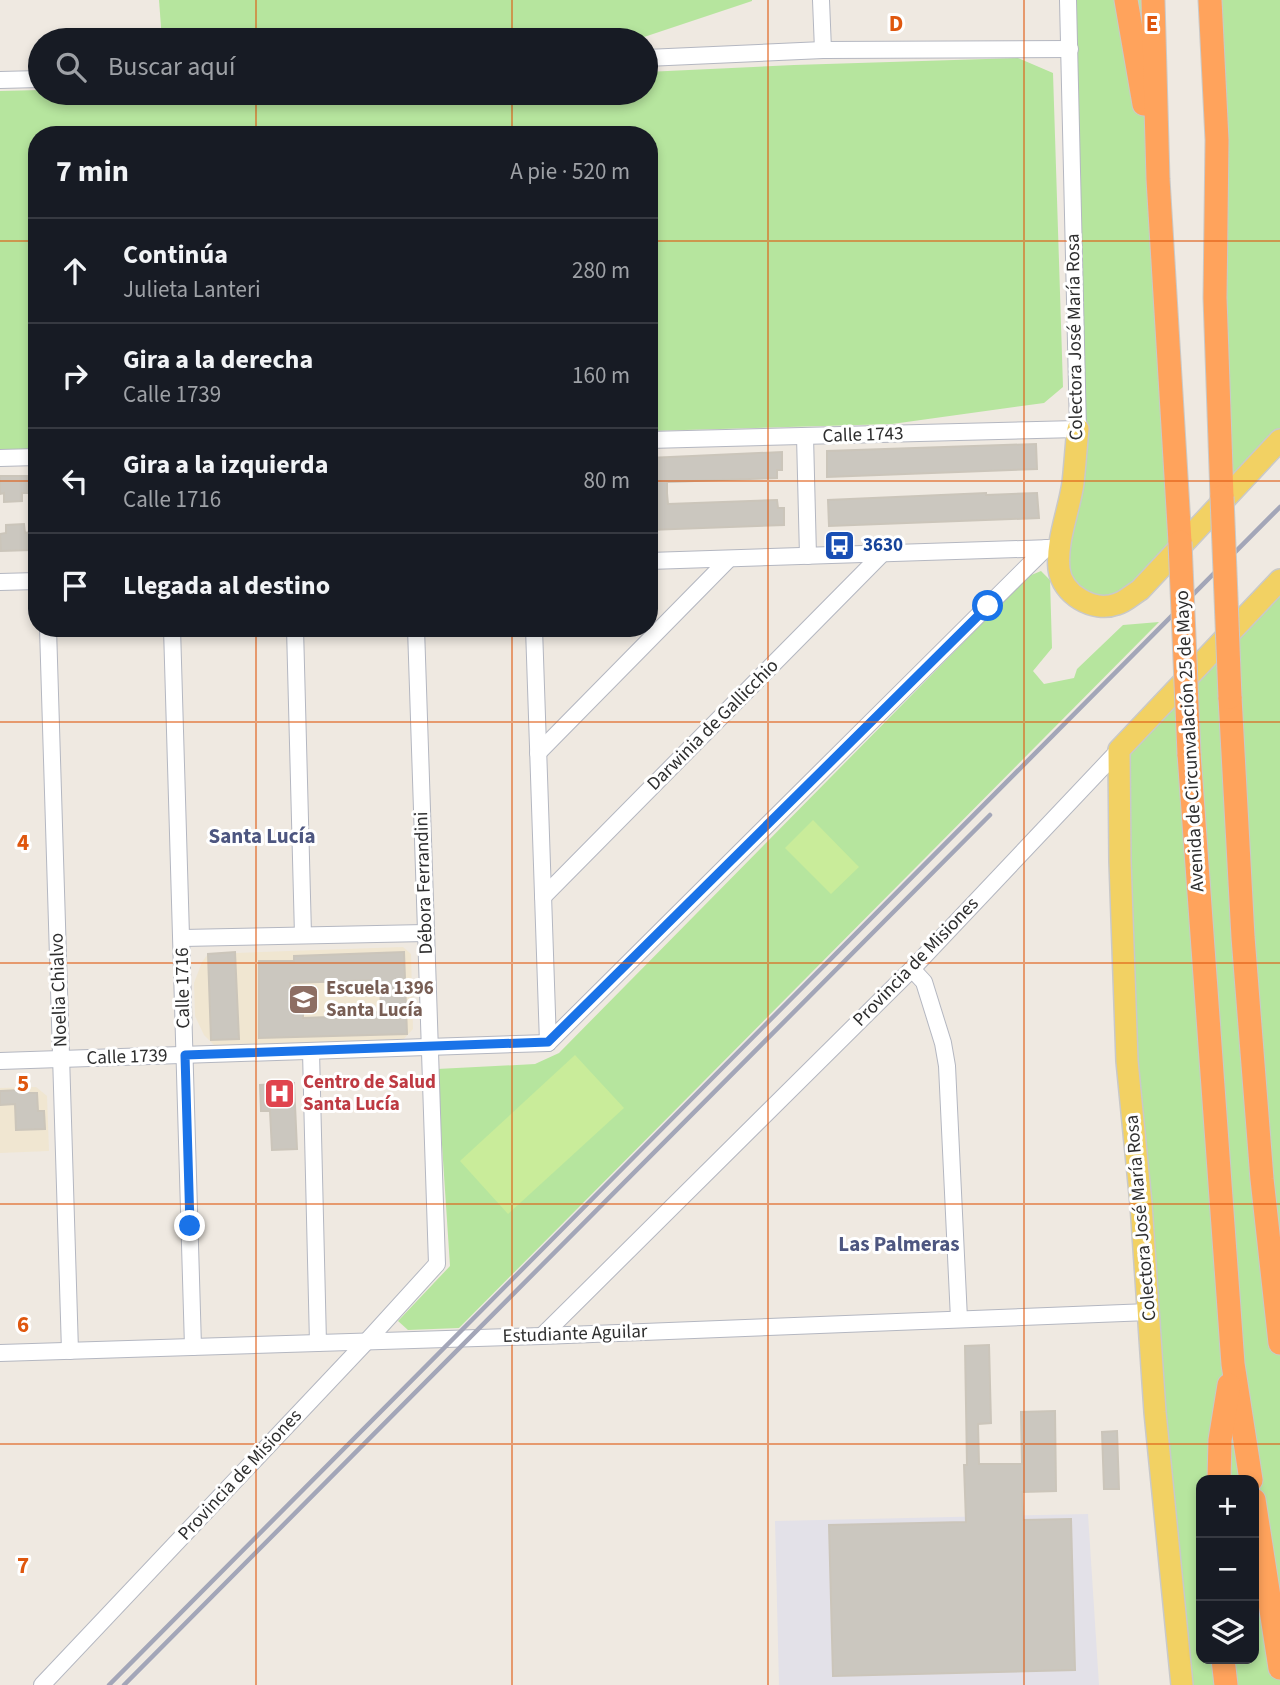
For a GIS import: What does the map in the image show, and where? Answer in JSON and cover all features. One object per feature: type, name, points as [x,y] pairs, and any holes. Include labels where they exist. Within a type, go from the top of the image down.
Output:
[{"type":"highway","points":[[1126,0],[1158,179]]},
{"type":"highway","name":"Avenida de Circunvalación 25 de Mayo","points":[[1153,0],[1158,179],[1178,496],[1189,754],[1233,1364],[1250,1475]]},
{"type":"highway","points":[[1210,0],[1217,140]]},
{"type":"highway","points":[[1224,0],[1217,140],[1214,298],[1230,697],[1248,1004],[1262,1180],[1280,1336]]},
{"type":"highway","points":[[1219,1475],[1220,1440],[1233,1364]]},
{"type":"highway","points":[[1259,1532],[1280,1668]]},
{"type":"highway","points":[[1224,1664],[1226,1685]]},
{"type":"main road","name":"Colectora José María Rosa","points":[[1077,429],[1073,484],[1053,548],[1066,587],[1082,601],[1099,606],[1116,605],[1140,590],[1280,440]]},
{"type":"main road","name":"Provincia de Misiones","points":[[1119,750],[1280,580]]},
{"type":"main road","name":"Colectora José María Rosa","points":[[1119,750],[1127,1061],[1182,1685]]},
{"type":"street","points":[[821,0],[823,50]]},
{"type":"street","name":"Colectora José María Rosa","points":[[1068,0],[1077,429]]},
{"type":"street","points":[[658,57],[823,50],[1070,49]]},
{"type":"street","points":[[0,80],[28,79]]},
{"type":"street","name":"Calle 1743","points":[[658,440],[1077,429]]},
{"type":"street","points":[[805,436],[808,556]]},
{"type":"street","points":[[0,458],[28,457]]},
{"type":"street","points":[[658,561],[1053,548]]},
{"type":"street","points":[[548,1042],[1053,548]]},
{"type":"street","name":"Darwinia de Gallicchio","points":[[543,897],[882,554]]},
{"type":"street","points":[[658,631],[729,559]]},
{"type":"street","points":[[0,582],[28,581]]},
{"type":"street","name":"Noelia Chialvo","points":[[48,637],[70,1351]]},
{"type":"street","name":"Calle 1716","points":[[173,637],[193,1347]]},
{"type":"street","points":[[295,637],[303,935]]},
{"type":"street","name":"Débora Ferrandini","points":[[416,637],[437,1264]]},
{"type":"street","points":[[534,637],[548,1042]]},
{"type":"street","points":[[538,752],[652,637]]},
{"type":"street","name":"Provincia de Misiones","points":[[542,1335],[912,969],[1119,750]]},
{"type":"street","points":[[183,938],[426,933]]},
{"type":"street","points":[[912,969],[924,982],[943,1042],[947,1066],[959,1319]]},
{"type":"street","name":"Calle 1739","points":[[0,1061],[548,1042]]},
{"type":"street","points":[[311,1051],[318,1343]]},
{"type":"street","name":"Provincia de Misiones","points":[[42,1685],[437,1264]]},
{"type":"street","name":"Estudiante Aguilar","points":[[0,1353],[1149,1312]]},
{"type":"shaded area","name":"Escuela 1396 Santa Lucía","points":[[403,947],[411,954],[413,1029],[402,1041],[215,1046],[204,1035],[195,1016],[194,983],[208,954]]},
{"type":"shaded area","points":[[36,1087],[47,1096],[49,1151],[0,1153],[0,1088]]},
{"type":"shaded area","points":[[1088,1514],[1099,1685],[779,1685],[775,1521]]},
{"type":"green space","points":[[159,0],[752,0],[658,32],[658,28],[161,28]]},
{"type":"green space","points":[[1068,0],[1153,0],[1180,542],[1140,590],[1082,601],[1060,547],[1073,484]]},
{"type":"green space","points":[[1210,0],[1280,0],[1280,440],[1222,497]]},
{"type":"green space","points":[[1018,58],[1053,73],[1063,387],[1044,403],[892,424],[658,431],[658,126],[28,126],[28,451],[0,452],[0,91],[28,90],[28,105],[658,105],[658,71]]},
{"type":"green space","points":[[1041,571],[1050,580],[1052,648],[1033,671],[1044,684],[1074,678],[1077,669],[1123,625],[1159,622],[459,1328],[408,1330],[398,1321],[450,1266],[437,1069],[535,1064],[559,1053],[1029,576]]},
{"type":"green space","points":[[1280,580],[1280,1685],[1182,1685],[1164,1503],[1119,750]]},
{"type":"green space","points":[[813,820],[859,867],[831,894],[785,848]]},
{"type":"green space","points":[[575,1055],[624,1108],[508,1214],[460,1161]]},
{"type":"building","points":[[1036,444],[1037,469],[827,477],[827,451]]},
{"type":"building","points":[[782,452],[782,470],[777,470],[777,478],[667,482],[667,493],[668,504],[777,500],[778,508],[784,508],[784,525],[658,530],[658,458]]},
{"type":"building","points":[[0,476],[27,476],[28,493],[22,493],[22,501],[4,502],[4,493],[0,494]]},
{"type":"building","points":[[1037,493],[1039,518],[829,526],[828,500]]},
{"type":"building","points":[[24,524],[25,533],[28,532],[28,550],[1,551],[0,534],[6,533],[6,525]]},
{"type":"building","points":[[235,952],[239,1039],[211,1040],[208,954]]},
{"type":"building","points":[[404,952],[407,1034],[259,1038],[259,961],[294,961],[294,956]],"holes":[[[380,980],[381,1012],[328,1013],[329,1017],[303,1018],[303,1012],[291,1013],[290,983]]]},
{"type":"building","points":[[294,1083],[297,1149],[272,1150],[270,1111],[261,1111],[260,1085]]},
{"type":"building","points":[[20,1090],[20,1093],[37,1093],[38,1111],[44,1111],[45,1129],[16,1130],[15,1104],[0,1105],[0,1091]]},
{"type":"building","points":[[989,1345],[991,1423],[978,1424],[979,1464],[1022,1464],[1021,1412],[1055,1411],[1056,1491],[1022,1492],[1023,1520],[1071,1519],[1075,1670],[833,1676],[829,1525],[966,1522],[965,1346]]},
{"type":"building","points":[[1117,1431],[1119,1489],[1104,1489],[1102,1432]]},
{"type":"railway","points":[[109,1685],[1280,507]]},
{"type":"railway","points":[[124,1685],[990,815]]},
{"type":"place","name":"3630","points":[[840,545]]},
{"type":"place","name":"Escuela 1396 Santa Lucía","points":[[303,999]]},
{"type":"place","name":"Centro de Salud Santa Lucía","points":[[280,1093]]},
{"type":"district","name":"Santa Lucía","points":[[262,836]]},
{"type":"district","name":"Las Palmeras","points":[[899,1244]]},
{"type":"route","points":[[190,1226],[185,1055],[548,1042],[988,606]]}]
